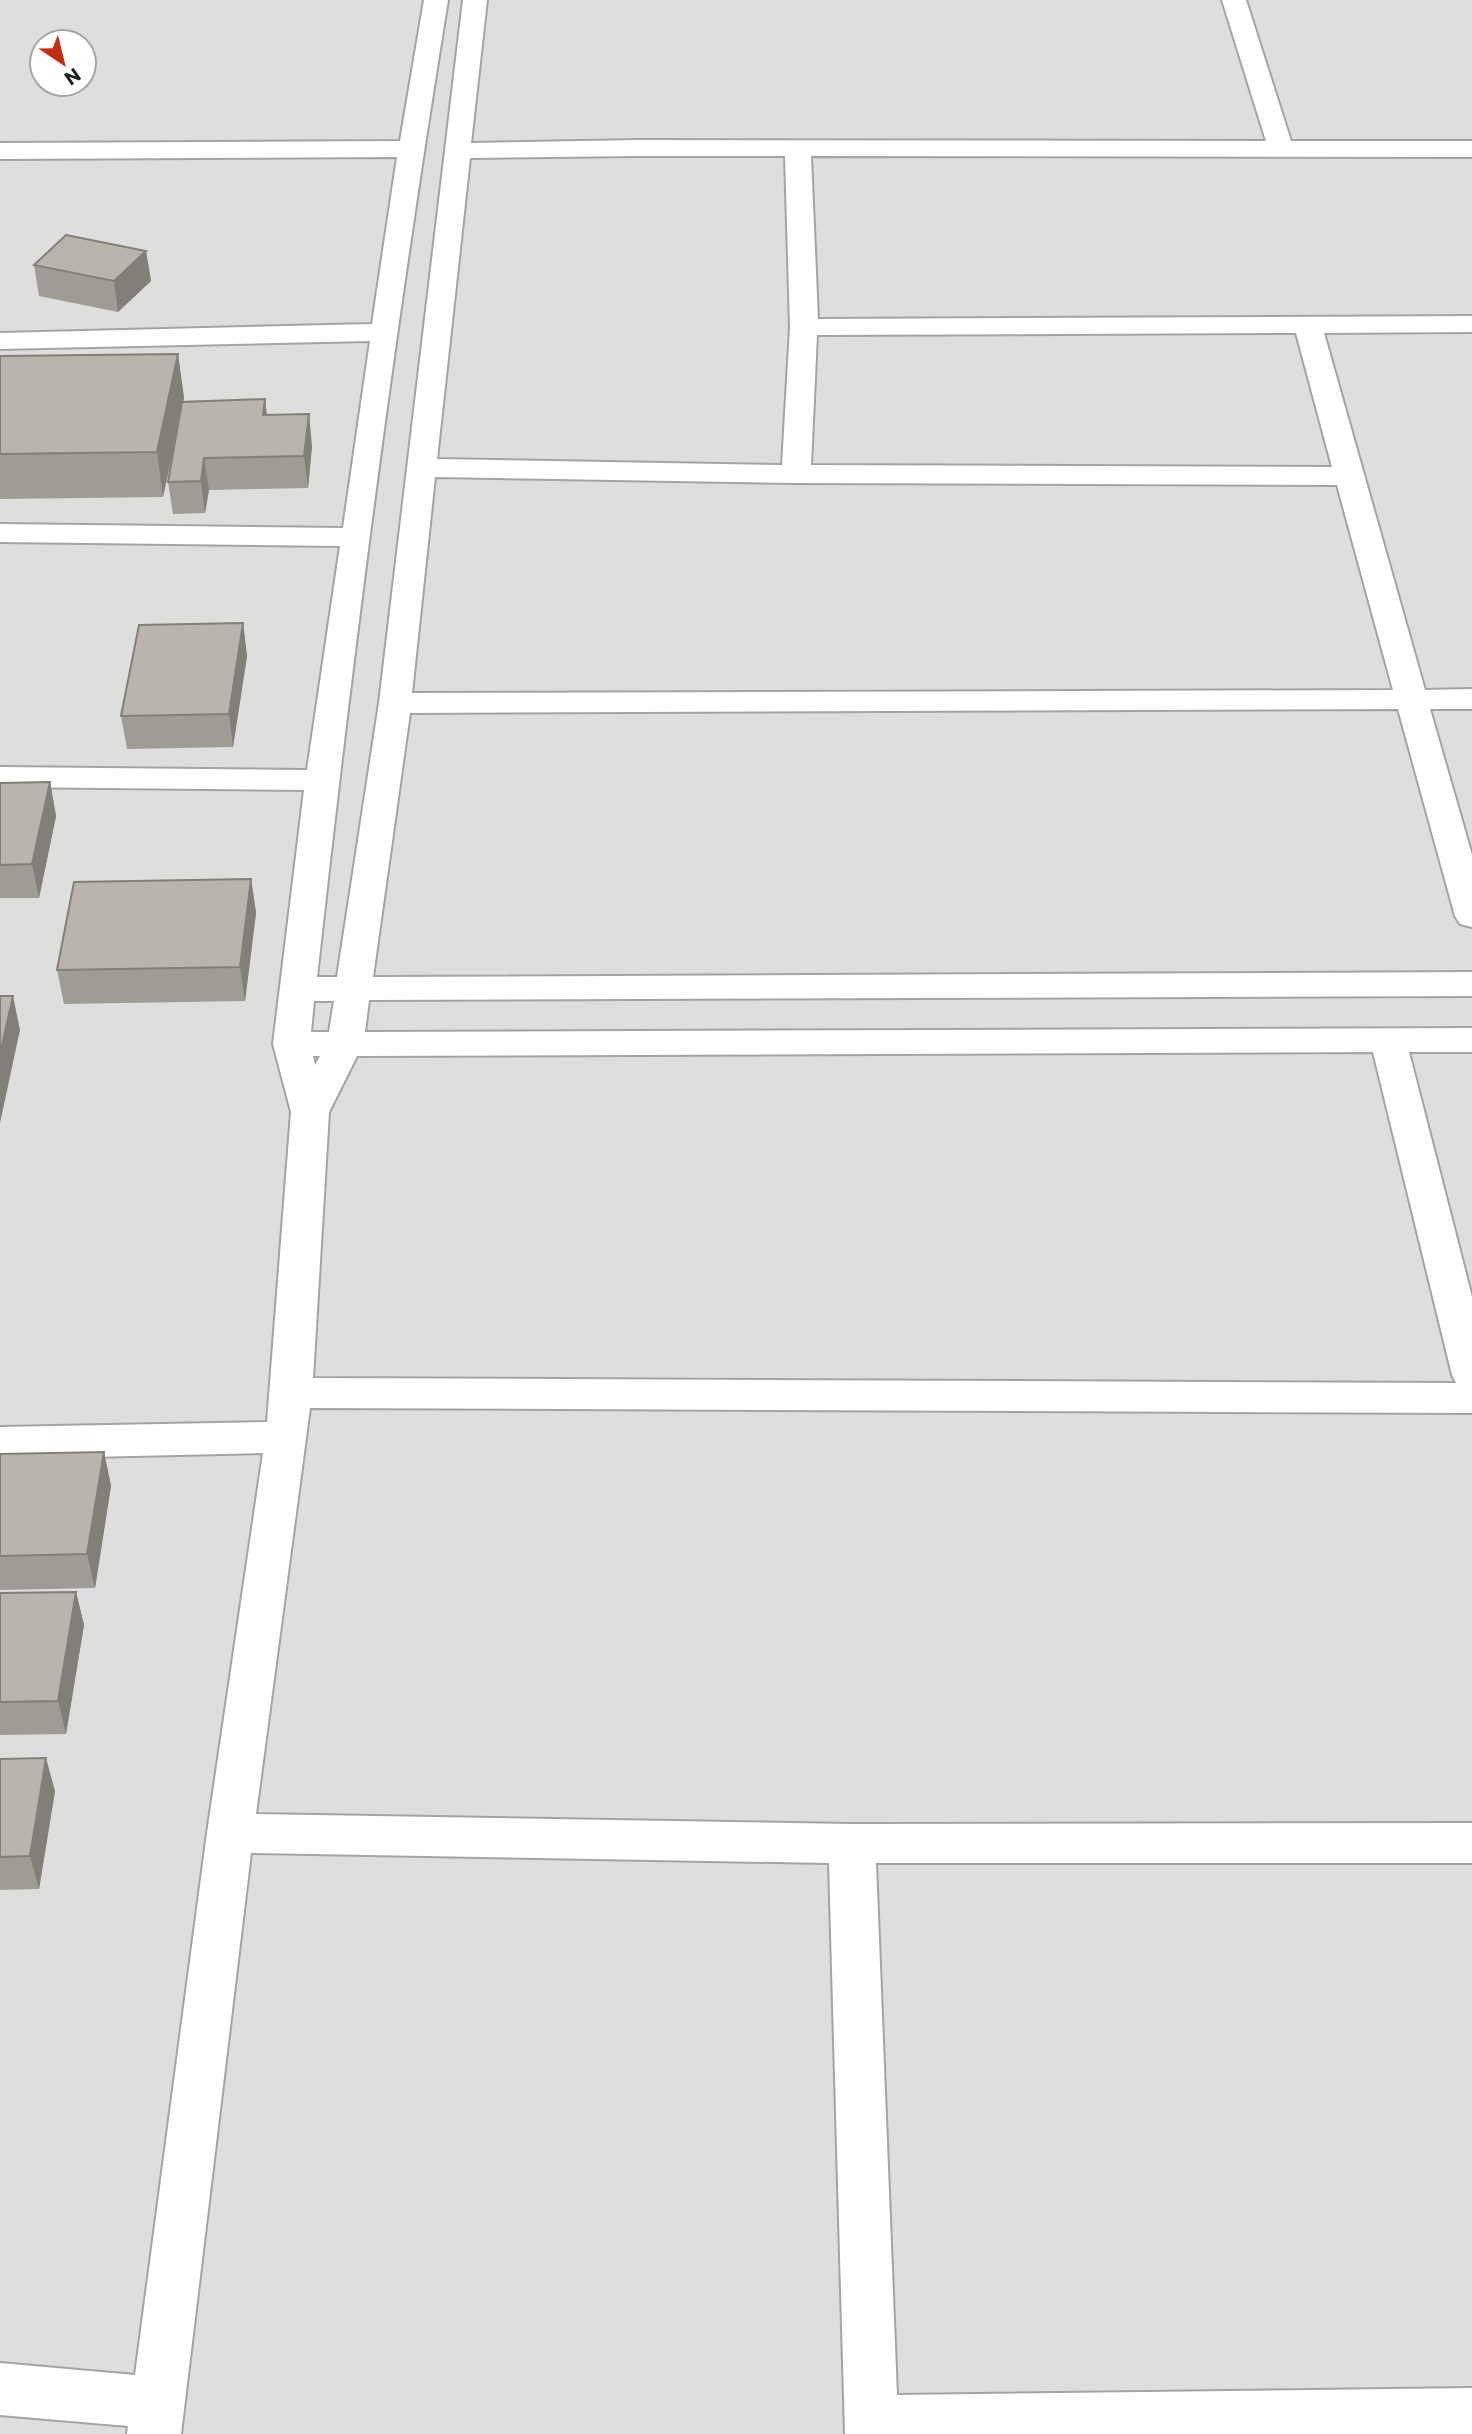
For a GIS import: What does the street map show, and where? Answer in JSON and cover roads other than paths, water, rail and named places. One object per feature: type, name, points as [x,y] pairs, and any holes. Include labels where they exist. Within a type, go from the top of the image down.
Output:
[{"type":"street","points":[[0,2389],[156,2418],[230,1833],[292,1393],[310,1112],[290,1044],[323,780],[385,332],[436,0]]},
{"type":"street","points":[[310,1112],[345,1043],[354,988],[395,703],[424,468],[475,0]]},
{"type":"street","points":[[1234,0],[1281,149]]},
{"type":"street","points":[[457,151],[798,148],[1472,149]]},
{"type":"street","points":[[796,474],[804,327],[798,148]]},
{"type":"street","points":[[0,151],[411,149]]},
{"type":"street","points":[[804,327],[1308,327],[1472,324]]},
{"type":"street","points":[[1308,327],[1472,916]]},
{"type":"street","points":[[0,341],[385,332]]},
{"type":"street","points":[[424,468],[796,474],[1348,476]]},
{"type":"street","points":[[0,533],[357,537]]},
{"type":"street","points":[[395,703],[1472,699]]},
{"type":"street","points":[[0,777],[323,780]]},
{"type":"street","points":[[298,989],[1472,984]]},
{"type":"street","points":[[290,1044],[1472,1040]]},
{"type":"street","points":[[1388,1041],[1472,1375]]},
{"type":"street","points":[[292,1393],[1472,1398]]},
{"type":"street","points":[[0,1443],[286,1437]]},
{"type":"street","points":[[230,1833],[852,1844],[1472,1843]]},
{"type":"street","points":[[852,1844],[872,2428],[1472,2414]]}]
